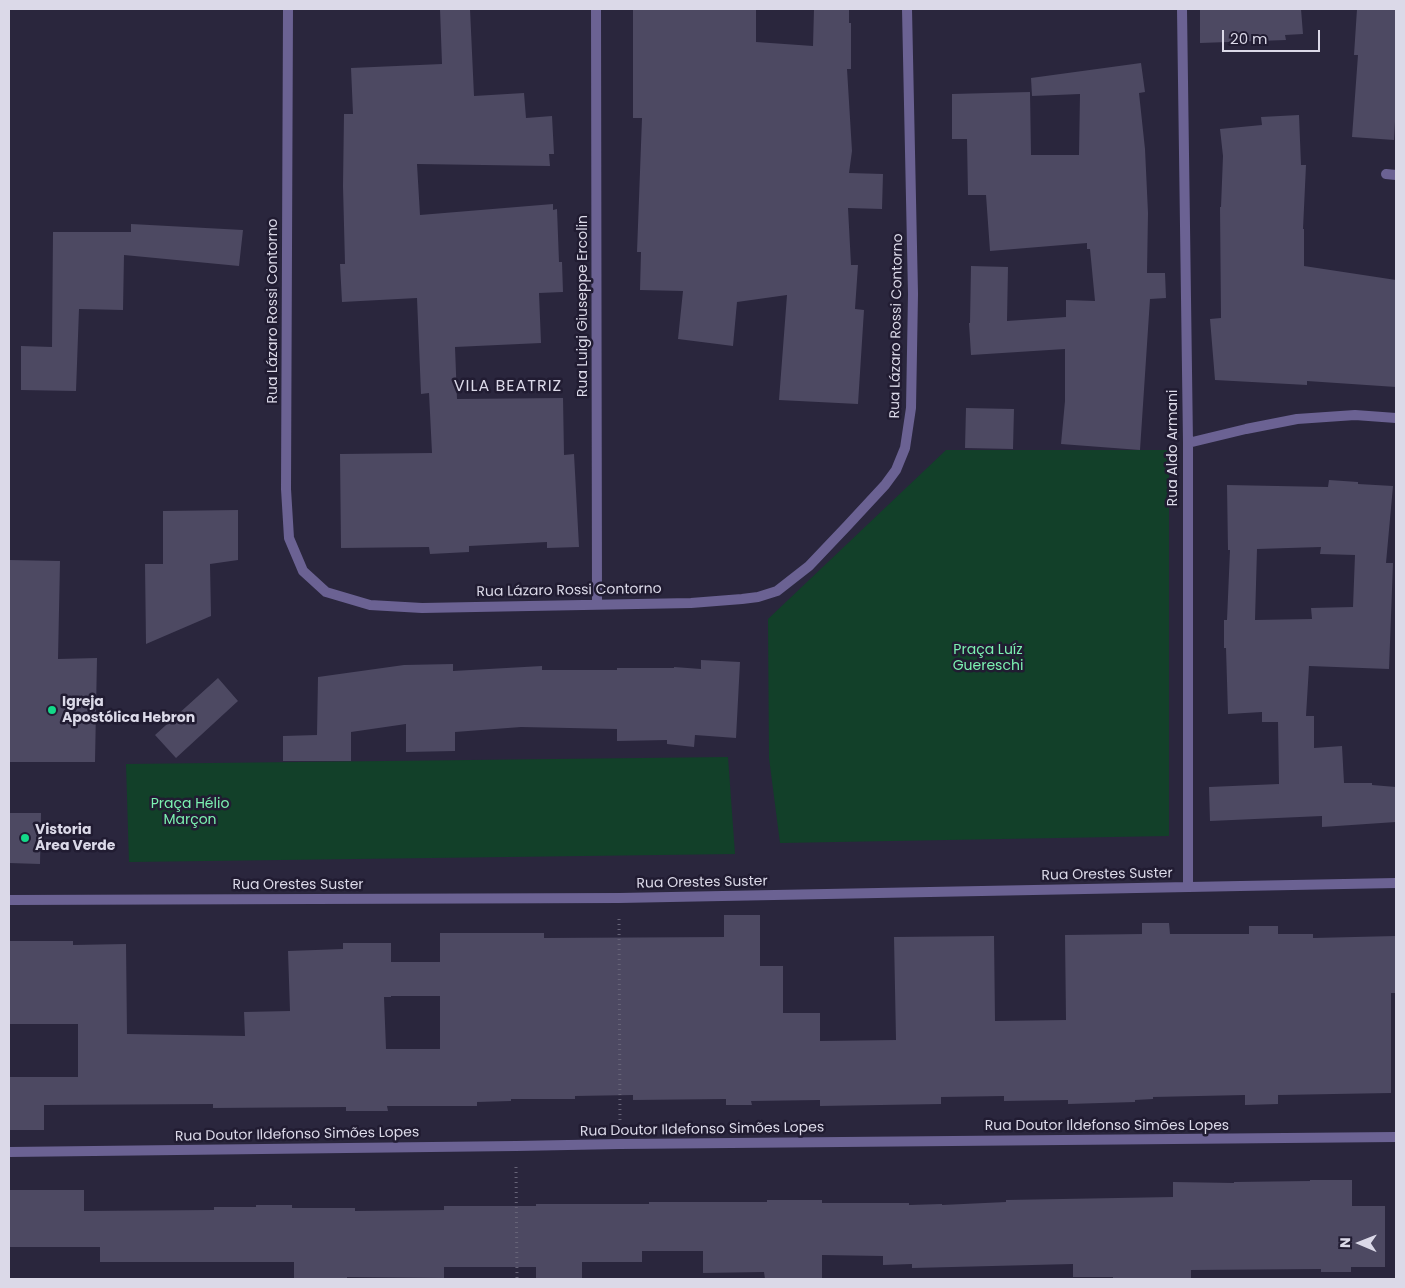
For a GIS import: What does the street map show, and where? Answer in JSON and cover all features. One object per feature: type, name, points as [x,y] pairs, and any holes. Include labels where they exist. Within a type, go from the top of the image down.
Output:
[{"type":"street","name":"Rua Lázaro Rossi Contorno","points":[[288,9],[286,489],[289,538],[303,571],[326,592],[370,605],[422,608],[691,602],[742,600],[758,597],[777,591],[809,566],[885,485],[896,470],[905,448],[912,386],[913,294],[907,9]]},
{"type":"street","name":"Rua Luigi Giuseppe Ercolin","points":[[596,9],[597,604]]},
{"type":"street","name":"Rua Aldo Armani","points":[[1182,9],[1188,443],[1188,887]]},
{"type":"street","points":[[1188,443],[1297,419],[1355,415],[1396,418]]},
{"type":"street","name":"Rua Orestes Suster","points":[[9,900],[619,898],[1396,883]]},
{"type":"street","name":"Rua Doutor Ildefonso Simões Lopes","points":[[9,1152],[1396,1137]]},
{"type":"path","points":[[619,898],[620,1144]]},
{"type":"path","points":[[516,1146],[517,1279]]},
{"type":"green space","name":"Praça Luíz Guereschi","points":[[946,450],[1169,450],[1169,836],[780,843],[769,758],[768,619]]},
{"type":"green space","name":"Praça Hélio Marçon","points":[[728,757],[735,854],[129,862],[126,764]]},
{"type":"building","points":[[440,9],[470,9],[474,96],[524,93],[526,118],[552,116],[554,154],[549,154],[550,166],[417,164],[420,215],[553,204],[553,210],[557,209],[559,262],[562,262],[563,292],[539,293],[541,343],[455,347],[457,399],[563,398],[564,455],[574,454],[579,547],[547,548],[547,542],[469,546],[469,552],[430,554],[429,547],[341,548],[340,454],[432,453],[429,393],[421,394],[417,298],[342,302],[340,264],[345,264],[344,114],[353,114],[351,68],[442,64]]},
{"type":"building","points":[[633,9],[756,9],[756,42],[813,46],[814,9],[849,9],[849,23],[851,23],[851,69],[847,69],[852,151],[849,173],[883,174],[882,209],[848,208],[851,265],[858,265],[855,309],[864,310],[858,404],[779,400],[787,295],[737,302],[733,346],[678,339],[683,291],[640,290],[641,252],[637,252],[642,118],[633,118]]},
{"type":"building","points":[[1301,9],[1303,34],[1285,35],[1286,40],[1200,43],[1200,10]]},
{"type":"building","points":[[1357,9],[1396,9],[1394,140],[1352,137],[1358,55],[1354,55]]},
{"type":"building","points":[[1141,63],[1145,92],[1139,93],[1145,149],[1148,213],[1147,273],[1165,273],[1166,298],[1150,299],[1140,450],[1061,444],[1065,401],[1065,349],[971,355],[969,323],[971,266],[1008,267],[1007,321],[1066,317],[1066,300],[1095,301],[1090,249],[1087,249],[1087,243],[990,251],[986,195],[968,195],[967,139],[952,139],[952,94],[1030,92],[1031,155],[1079,155],[1080,94],[1032,96],[1031,78]]},
{"type":"building","points":[[1299,115],[1301,165],[1306,165],[1303,229],[1304,266],[1396,280],[1396,387],[1307,381],[1307,385],[1215,380],[1210,319],[1221,318],[1220,207],[1223,156],[1220,129],[1262,125],[1261,117]]},
{"type":"building","points":[[131,224],[243,230],[239,266],[124,255],[123,310],[79,309],[76,391],[21,390],[21,346],[52,347],[53,232],[131,232]]},
{"type":"building","points":[[966,408],[1014,409],[1013,449],[965,448]]},
{"type":"building","points":[[1329,480],[1393,486],[1386,563],[1393,563],[1389,669],[1309,666],[1306,716],[1314,716],[1314,748],[1342,746],[1344,783],[1372,783],[1372,785],[1396,787],[1396,822],[1322,827],[1322,816],[1210,821],[1209,787],[1279,784],[1278,722],[1262,722],[1262,712],[1228,714],[1226,648],[1224,648],[1224,620],[1227,620],[1230,550],[1228,550],[1227,485],[1328,487]],"holes":[[[1321,547],[1320,554],[1355,555],[1353,607],[1311,608],[1312,619],[1255,620],[1257,549]]]},
{"type":"building","points":[[238,510],[238,560],[210,564],[211,616],[146,644],[145,564],[163,564],[163,511]]},
{"type":"building","name":"Igreja Apostólica Hebron","points":[[9,560],[60,561],[58,659],[97,658],[95,762],[9,762]]},
{"type":"building","points":[[701,660],[740,662],[736,738],[695,735],[694,747],[667,744],[667,740],[617,741],[617,729],[521,727],[455,732],[455,751],[406,752],[406,724],[351,732],[351,761],[283,761],[283,736],[317,735],[318,677],[404,665],[453,664],[453,671],[542,666],[542,670],[617,670],[617,668],[674,667],[701,669]]},
{"type":"building","points":[[218,678],[238,701],[176,758],[155,735]]},
{"type":"building","name":"Vistoria Área Verde","points":[[9,813],[41,813],[40,864],[9,863]]},
{"type":"building","points":[[724,915],[760,915],[760,966],[783,966],[783,1013],[820,1013],[820,1041],[896,1040],[894,937],[994,936],[995,1021],[1066,1020],[1065,935],[1142,934],[1142,923],[1169,923],[1170,934],[1249,934],[1249,926],[1278,926],[1278,934],[1313,934],[1313,938],[1396,936],[1396,993],[1391,993],[1391,1093],[1278,1095],[1278,1104],[1245,1105],[1245,1095],[1153,1097],[1153,1099],[1135,1100],[1135,1102],[1068,1104],[1068,1100],[1004,1101],[1004,1096],[941,1097],[941,1104],[820,1106],[820,1100],[751,1101],[752,1105],[726,1105],[726,1099],[633,1100],[633,1095],[575,1096],[575,1099],[511,1099],[511,1101],[477,1102],[477,1106],[387,1106],[388,1111],[346,1111],[346,1107],[213,1108],[213,1104],[44,1105],[44,1130],[9,1130],[9,1077],[78,1077],[78,1024],[9,1024],[9,941],[73,941],[73,945],[126,944],[127,1034],[245,1036],[244,1012],[290,1011],[288,951],[343,949],[343,943],[391,943],[391,962],[440,962],[440,933],[544,933],[544,938],[724,937]],"holes":[[[440,996],[440,1049],[386,1049],[384,997]]]},
{"type":"building","points":[[1352,1180],[1352,1206],[1385,1206],[1385,1267],[1351,1267],[1351,1272],[1321,1272],[1321,1269],[1191,1270],[1191,1279],[1113,1279],[1113,1277],[1073,1277],[1073,1264],[912,1268],[912,1264],[883,1265],[883,1256],[822,1255],[822,1279],[765,1279],[764,1272],[703,1273],[703,1251],[642,1251],[642,1262],[582,1262],[582,1279],[536,1279],[536,1267],[444,1267],[444,1278],[347,1277],[347,1279],[294,1279],[294,1262],[100,1262],[100,1247],[9,1247],[9,1190],[84,1190],[84,1211],[214,1210],[214,1207],[292,1205],[292,1208],[355,1208],[355,1211],[444,1210],[444,1206],[767,1202],[767,1200],[822,1200],[822,1203],[942,1205],[1006,1202],[1006,1200],[1173,1197],[1173,1182],[1234,1183]]},
{"type":"place","name":"Igreja Apostólica Hebron","points":[[52,710]]},
{"type":"place","name":"Vistoria Área Verde","points":[[25,838]]},
{"type":"district","name":"VILA BEATRIZ","points":[[508,387]]}]
